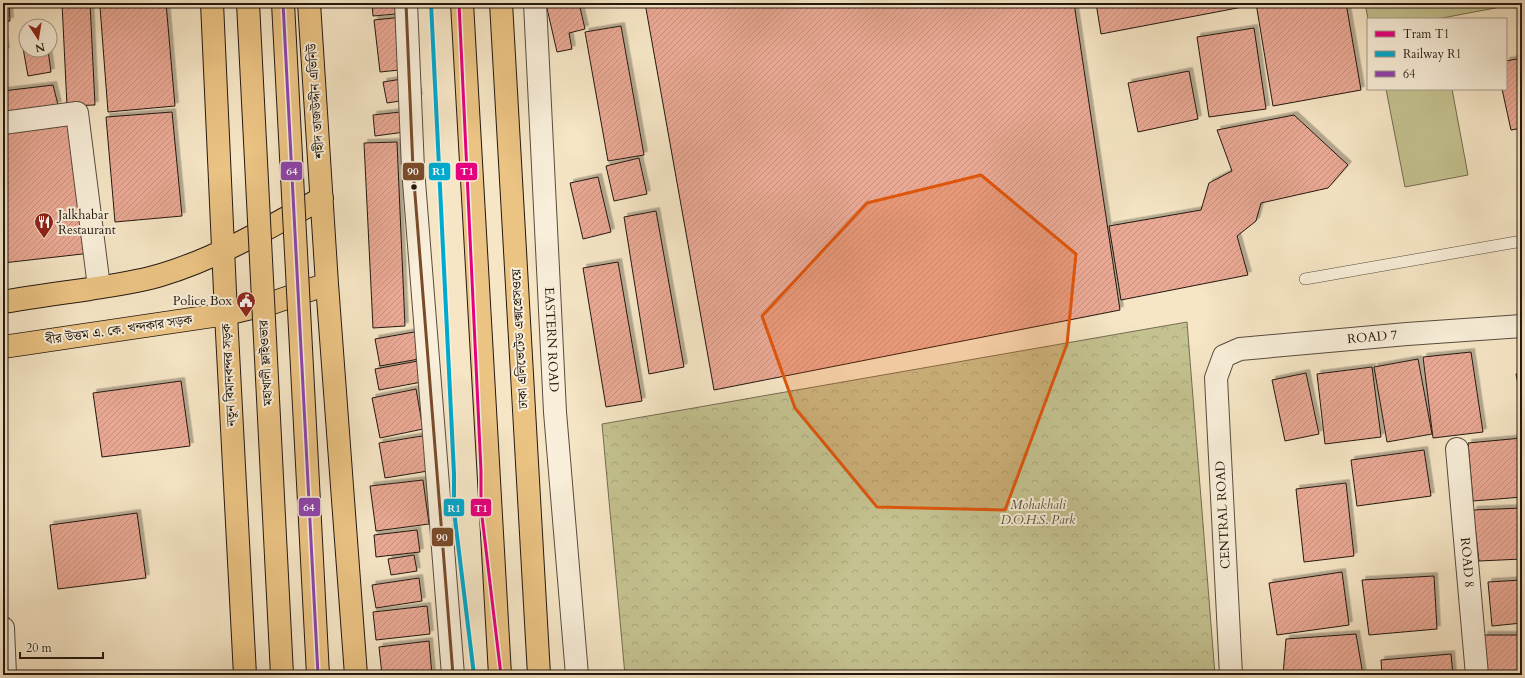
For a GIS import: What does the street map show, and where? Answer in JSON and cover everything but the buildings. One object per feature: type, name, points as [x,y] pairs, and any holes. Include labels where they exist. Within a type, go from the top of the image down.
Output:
[{"type":"main road","name":"নতুন বিমানবন্দর সড়ক","points":[[212,3],[226,314],[245,675]]},
{"type":"main road","name":"মহাখালী ফ্লাইওভার","points":[[248,3],[282,675]]},
{"type":"main road","points":[[283,3],[318,675]]},
{"type":"main road","name":"শহীদ তাজউদ্দীন এভিনিউ","points":[[309,3],[322,198]]},
{"type":"main road","points":[[462,3],[500,675]]},
{"type":"main road","name":"ঢাকা এলিভেটেড এক্সপ্রেসওয়ে","points":[[501,3],[540,675]]},
{"type":"main road","points":[[3,302],[99,287],[160,275],[223,251],[273,226],[322,198],[356,675]]},
{"type":"main road","name":"বীর উত্তম এ. কে. খন্দকার সড়ক","points":[[3,347],[226,314],[272,303],[327,284]]},
{"type":"street","points":[[406,3],[413,169],[454,675]]},
{"type":"street","name":"EASTERN ROAD","points":[[535,3],[555,412],[577,675]]},
{"type":"street","points":[[3,124],[77,113],[99,287]]},
{"type":"street","name":"ROAD 7","points":[[1224,356],[1240,350],[1407,334],[1522,326]]},
{"type":"street","name":"CENTRAL ROAD","points":[[1224,356],[1216,378],[1231,675]]},
{"type":"street","name":"ROAD 8","points":[[1457,449],[1477,675]]},
{"type":"street","points":[[3,628],[5,675]]},
{"type":"lane","points":[[1305,279],[1522,240]]},
{"type":"highlighted area","points":[[981,175],[1076,254],[1067,344],[1005,510],[877,507],[795,408],[762,316],[867,203]]},
{"type":"green space","points":[[1365,3],[1522,3],[1442,18],[1368,18]]},
{"type":"green space","points":[[1386,90],[1452,90],[1468,175],[1405,187]]},
{"type":"green space","name":"Mohakhali D.O.H.S. Park","points":[[1187,322],[1215,675],[625,675],[602,424]]},
{"type":"tram line","name":"T1","points":[[459,3],[481,471],[481,508],[501,675]]},
{"type":"rail line","name":"R1","points":[[431,3],[454,474],[454,511],[474,675]]},
{"type":"transit line","name":"64","points":[[283,3],[318,675]]},
{"type":"transit line","name":"90","points":[[406,3],[413,169],[453,675]]},
{"type":"place","name":"Jalkhabar Restaurant","points":[[44,239]]},
{"type":"place","name":"Police Box","points":[[246,318]]}]
